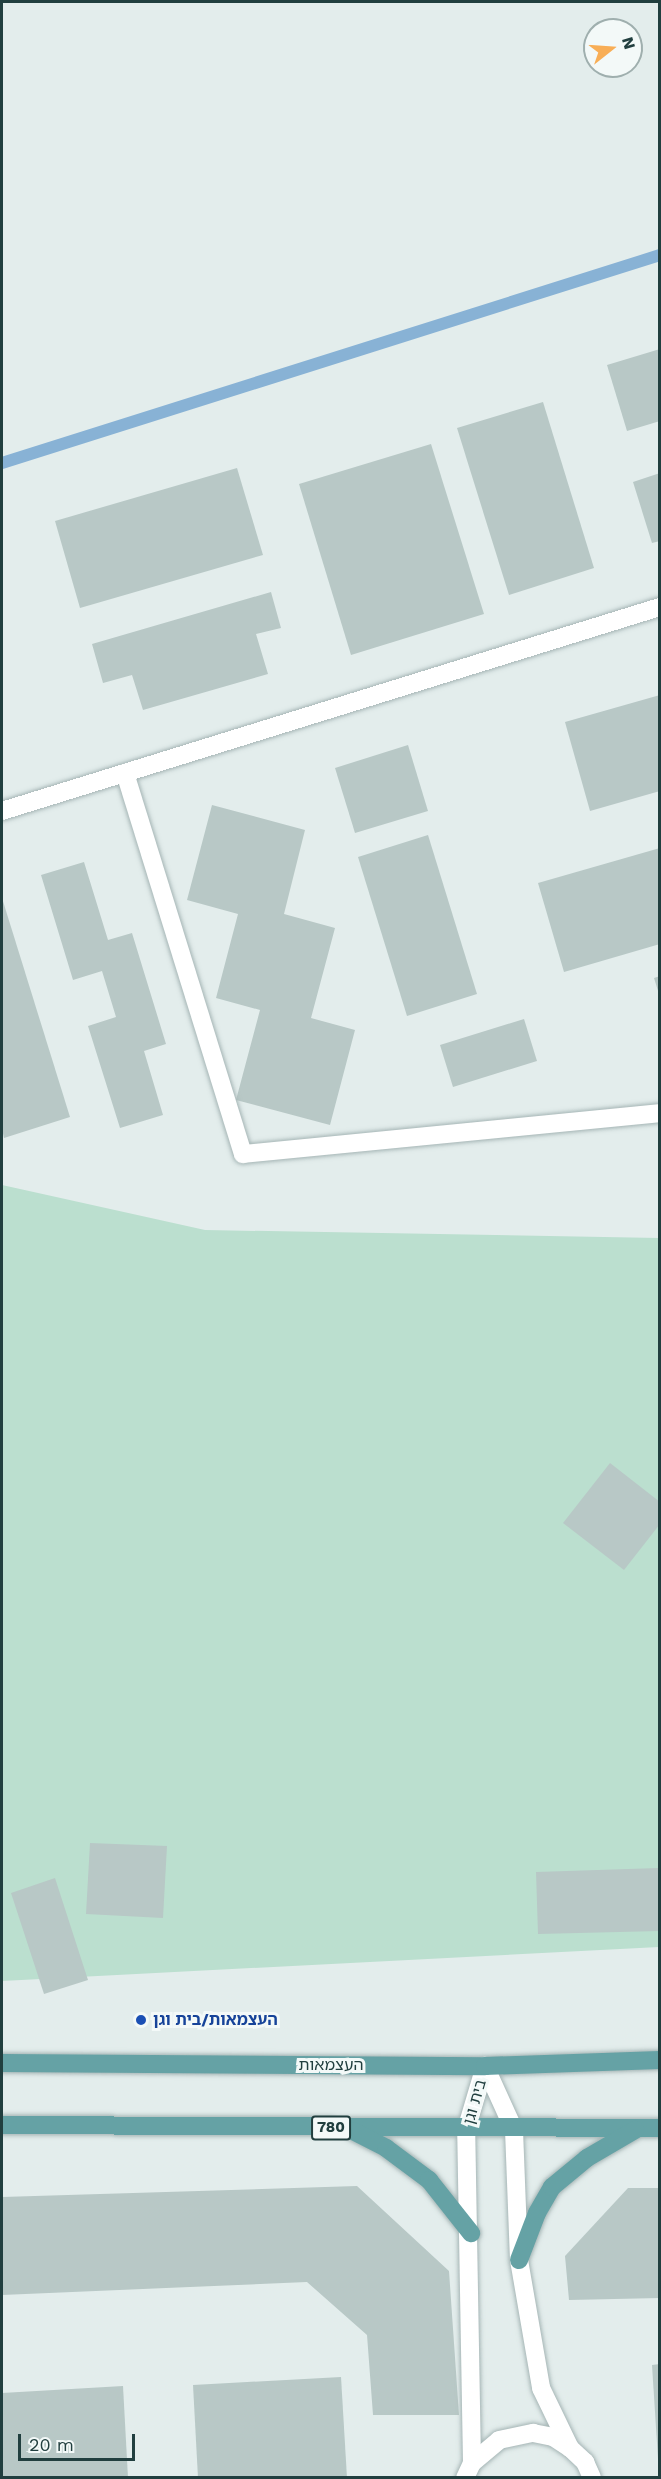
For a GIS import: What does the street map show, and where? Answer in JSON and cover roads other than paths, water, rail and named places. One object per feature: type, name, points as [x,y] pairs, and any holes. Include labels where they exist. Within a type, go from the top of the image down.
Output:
[{"type":"main road","name":"העצמאות","points":[[2,2063],[485,2066],[660,2060]]},
{"type":"main road","name":"780","points":[[2,2125],[466,2130],[660,2128]]},
{"type":"main road","points":[[349,2128],[386,2148],[429,2180],[471,2233]]},
{"type":"main road","points":[[519,2260],[537,2213],[552,2187],[587,2158],[637,2129]]},
{"type":"street","points":[[2,811],[660,606]]},
{"type":"street","points":[[125,773],[243,1154],[660,1113]]},
{"type":"street","name":"בית וגן","points":[[468,2470],[471,2233],[466,2130],[485,2066]]},
{"type":"street","name":"בית וגן","points":[[485,2066],[514,2130],[519,2260],[541,2388],[570,2448]]},
{"type":"street","points":[[468,2470],[484,2450],[515,2434],[553,2437],[585,2462],[592,2478]]},
{"type":"waterway","points":[[2,463],[660,255]]},
{"type":"place","name":"העצמאות/בית וגן","points":[[141,2020]]}]
